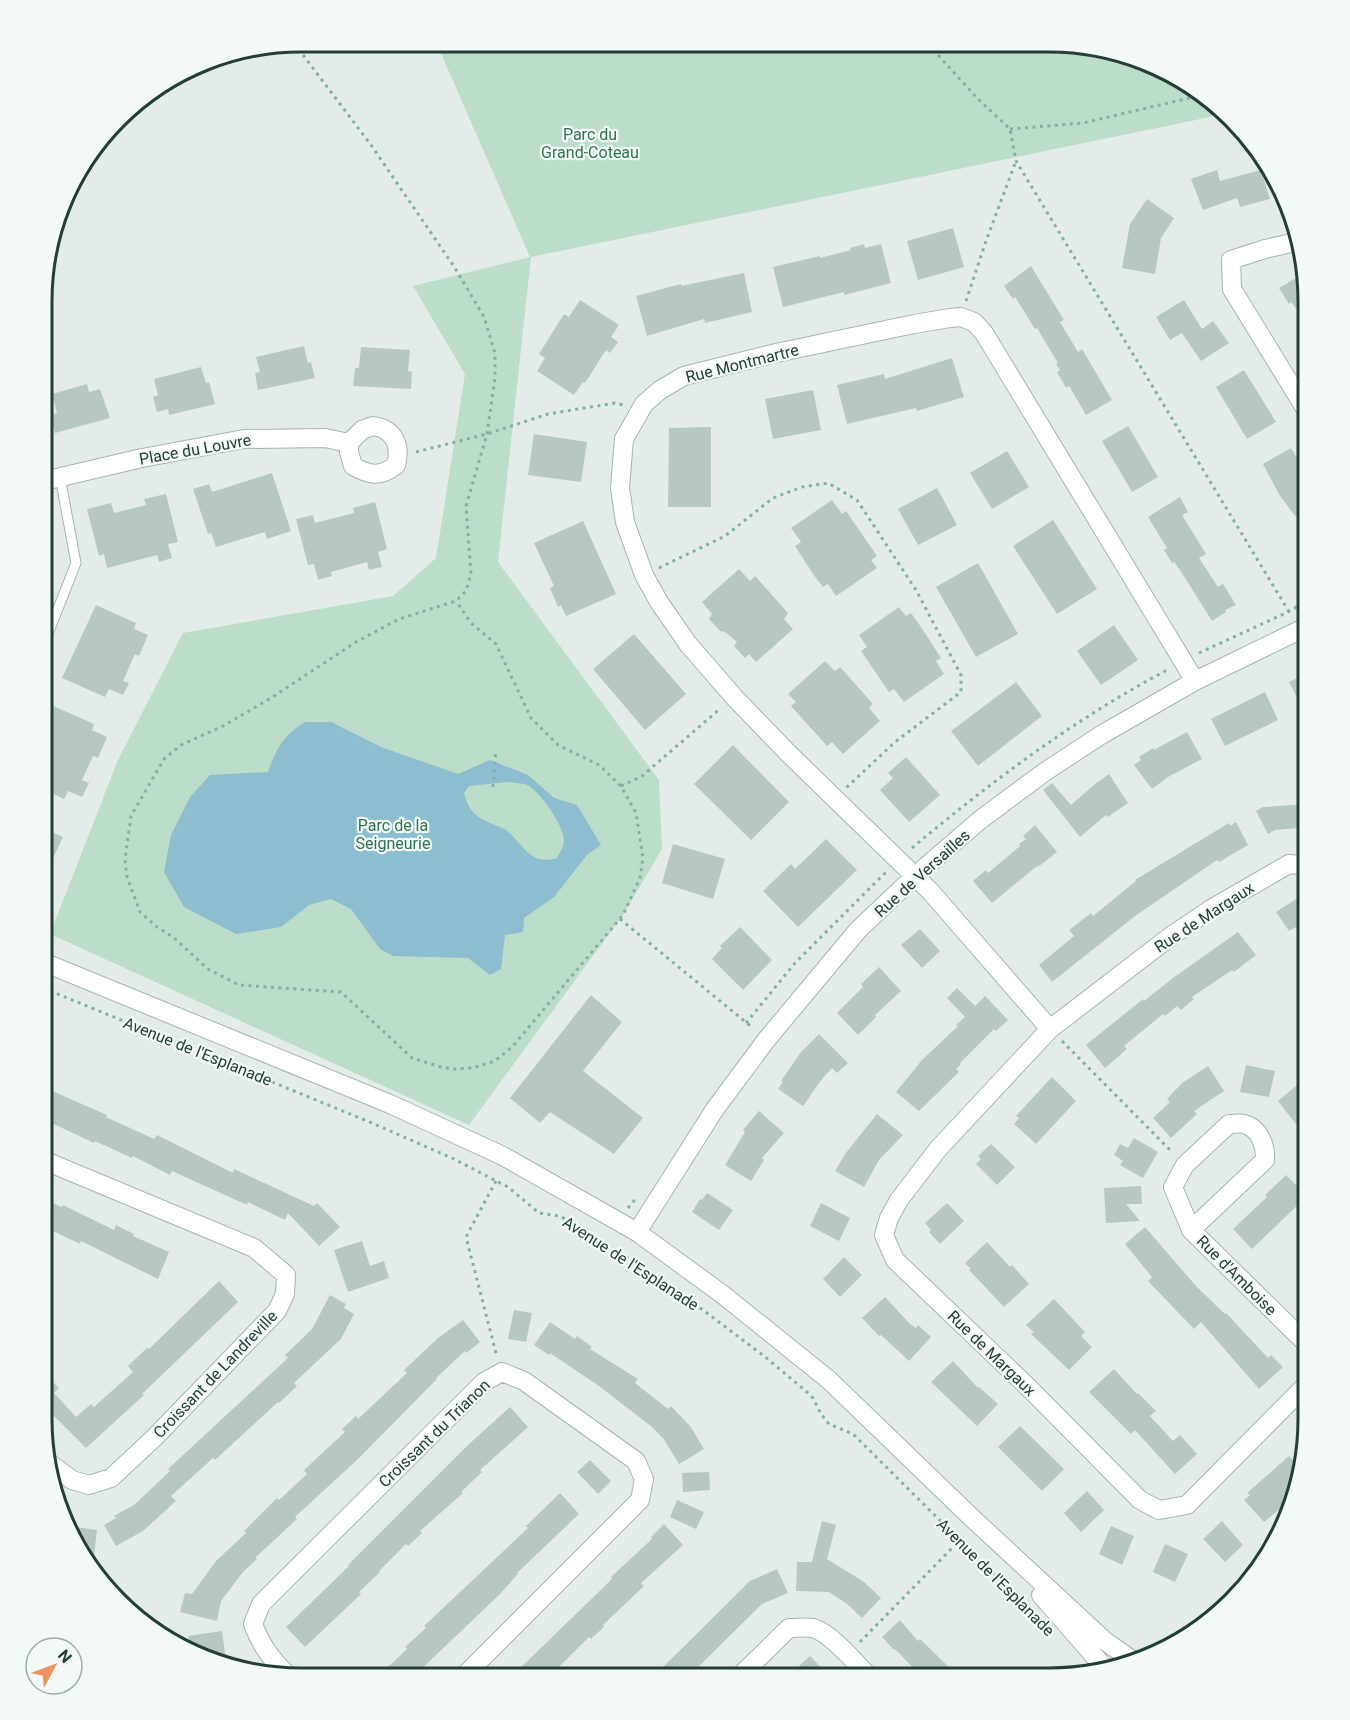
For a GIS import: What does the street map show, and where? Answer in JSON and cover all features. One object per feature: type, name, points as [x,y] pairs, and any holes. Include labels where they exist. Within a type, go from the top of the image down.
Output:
[{"type":"street","points":[[1291,243],[1231,260],[1232,289],[1298,396]]},
{"type":"street","name":"Rue Montmartre","points":[[915,876],[834,799],[717,678],[682,636],[659,602],[644,575],[626,522],[620,488],[624,439],[644,404],[660,390],[684,376],[776,353],[914,324],[961,317]]},
{"type":"street","points":[[961,317],[974,322],[984,333],[1195,681]]},
{"type":"street","points":[[373,426],[389,431],[399,448],[396,465],[381,474],[372,475],[353,466],[349,443],[363,430],[373,426]]},
{"type":"street","name":"Place du Louvre","points":[[52,479],[142,458],[244,439],[325,438],[349,443]]},
{"type":"street","name":"Rue de Versailles","points":[[637,1232],[715,1109],[767,1039],[858,930],[915,876],[980,820],[1046,771],[1101,735],[1195,681],[1298,631]]},
{"type":"street","name":"Rue de Margaux","points":[[1298,865],[1289,864],[1211,909],[1171,936],[1050,1029],[938,1149],[900,1200],[889,1218],[884,1235],[895,1260],[1030,1389],[1140,1500],[1159,1510],[1187,1505],[1298,1394]]},
{"type":"street","points":[[915,876],[1050,1029]]},
{"type":"street","name":"Avenue de l'Esplanade","points":[[52,966],[400,1109],[503,1156],[637,1232],[722,1294],[829,1380],[972,1518],[1105,1641],[1125,1655]]},
{"type":"street","name":"Rue d'Amboise","points":[[1191,1230],[1265,1160],[1266,1148],[1259,1135],[1246,1124],[1229,1124],[1185,1165],[1173,1187],[1191,1230],[1298,1335]]},
{"type":"street","name":"Croissant de Landreville","points":[[52,1164],[254,1248],[286,1275],[285,1294],[277,1311],[111,1478],[89,1485],[72,1480],[58,1469]]},
{"type":"street","name":"Croissant du Trianon","points":[[279,1666],[265,1651],[256,1635],[253,1624],[261,1604],[484,1382],[502,1372],[524,1381],[636,1461],[644,1479],[640,1500],[472,1668]]},
{"type":"street","name":"Avenue de l'Esplanade","points":[[972,1518],[1100,1662]]},
{"type":"street","points":[[748,1668],[789,1628],[814,1628],[840,1647],[860,1668]]},
{"type":"lane","points":[[52,479],[76,563],[52,624]]},
{"type":"path","points":[[301,52],[371,145],[454,268],[484,317],[495,353],[495,378],[487,434],[466,506],[471,574],[466,591],[456,601],[399,619],[356,642],[271,698],[223,726],[181,745],[164,759],[131,816],[125,859],[127,877],[140,912],[173,937],[208,969],[239,984],[341,993],[412,1058],[454,1069],[473,1068],[495,1061],[513,1046],[620,919],[640,878],[643,858],[636,813],[621,786],[599,765],[558,745],[531,718],[496,644],[471,622],[456,601]]},
{"type":"path","points":[[935,52],[978,99],[1010,129],[1016,161],[1288,612]]},
{"type":"path","points":[[1010,129],[1083,123],[1192,97]]},
{"type":"path","points":[[961,317],[1016,161]]},
{"type":"path","points":[[399,448],[418,452],[487,434],[548,414],[615,403],[624,405]]},
{"type":"path","points":[[644,575],[725,536],[773,498],[802,487],[828,483],[857,500],[916,590],[961,675],[961,692],[895,742],[834,799]]},
{"type":"path","points":[[1198,654],[1298,606]]},
{"type":"path","points":[[911,848],[968,802],[1058,736],[1097,710],[1164,672]]},
{"type":"path","points":[[621,786],[642,776],[723,707]]},
{"type":"path","points":[[493,787],[496,750]]},
{"type":"path","points":[[746,1023],[795,963],[882,875]]},
{"type":"path","points":[[620,919],[755,1030]]},
{"type":"path","name":"Avenue de l'Esplanade","points":[[52,992],[452,1158],[518,1194],[539,1213],[560,1216],[619,1252],[667,1283],[764,1356],[813,1398],[829,1424],[852,1434],[1026,1606]]},
{"type":"path","points":[[1050,1029],[1185,1165]]},
{"type":"path","points":[[496,1181],[467,1235],[467,1241],[499,1364]]},
{"type":"path","points":[[855,1647],[960,1540]]},
{"type":"green space","name":"Parc de la Seigneurie","points":[[440,52],[1065,53],[1097,57],[1144,71],[1187,94],[1215,116],[531,257],[498,562],[659,780],[662,849],[623,915],[469,1125],[52,935],[52,929],[118,760],[183,633],[393,596],[436,558],[465,374],[413,286],[530,257]]},
{"type":"water","points":[[305,722],[331,722],[381,747],[458,774],[490,760],[528,775],[554,798],[577,805],[601,845],[587,855],[554,897],[524,918],[523,932],[505,935],[501,969],[490,975],[468,958],[393,956],[380,949],[351,909],[331,899],[309,905],[281,927],[236,934],[184,907],[164,872],[171,835],[190,797],[210,775],[268,772],[282,743],[291,732]],"holes":[[[508,782],[525,784],[533,789],[556,818],[564,840],[557,858],[548,860],[534,857],[506,830],[479,817],[468,805],[464,793],[469,786]]]},
{"type":"building","points":[[1217,170],[1220,181],[1260,170],[1270,199],[1240,207],[1237,198],[1203,210],[1191,179]]},
{"type":"building","points":[[1147,199],[1174,218],[1161,238],[1155,274],[1122,268],[1130,224]]},
{"type":"building","points":[[953,228],[964,267],[918,280],[907,241]]},
{"type":"building","points":[[864,244],[865,248],[881,244],[891,283],[783,307],[773,267],[820,256],[820,258]]},
{"type":"building","points":[[1031,266],[1064,320],[1060,322],[1078,352],[1082,349],[1112,400],[1086,415],[1069,386],[1066,388],[1057,372],[1060,370],[1056,364],[1058,363],[1037,328],[1035,329],[1015,297],[1013,299],[1004,286]]},
{"type":"building","points":[[744,273],[752,312],[705,323],[704,319],[647,336],[636,296],[681,284],[681,286]]},
{"type":"building","points":[[1296,278],[1298,308],[1296,309],[1291,302],[1289,304],[1279,288]]},
{"type":"building","points":[[580,300],[619,325],[611,337],[618,342],[610,353],[606,350],[585,383],[583,382],[574,395],[537,371],[545,358],[539,354],[564,314],[569,317]]},
{"type":"building","points":[[1184,300],[1202,329],[1213,321],[1229,343],[1201,361],[1182,333],[1170,340],[1156,317]]},
{"type":"building","points":[[304,346],[315,378],[258,390],[255,373],[260,372],[256,357]]},
{"type":"building","points":[[361,347],[410,350],[408,371],[412,372],[411,389],[353,386],[355,368],[359,368]]},
{"type":"building","points":[[952,358],[964,397],[917,411],[916,408],[847,424],[837,385],[884,374],[885,379]]},
{"type":"building","points":[[201,367],[206,383],[209,382],[215,404],[169,415],[168,409],[157,412],[153,397],[158,395],[154,379]]},
{"type":"building","points":[[1244,370],[1276,422],[1247,439],[1216,387]]},
{"type":"building","points":[[87,384],[89,392],[100,389],[110,418],[55,433],[52,414],[57,413],[52,394]]},
{"type":"building","points":[[813,390],[821,430],[773,439],[765,399]]},
{"type":"building","points":[[1128,426],[1158,477],[1132,492],[1102,441]]},
{"type":"building","points":[[711,427],[711,507],[668,507],[669,428]]},
{"type":"building","points":[[534,434],[587,442],[581,482],[528,475]]},
{"type":"building","points":[[1291,448],[1298,460],[1298,516],[1296,517],[1280,496],[1263,464]]},
{"type":"building","points":[[1007,451],[1029,487],[992,509],[970,473]]},
{"type":"building","points":[[272,473],[291,531],[267,539],[265,532],[216,547],[211,533],[208,534],[193,489],[209,484],[212,492]]},
{"type":"building","points":[[937,488],[957,525],[918,545],[898,509]]},
{"type":"building","points":[[166,494],[178,542],[168,544],[172,558],[159,562],[157,555],[107,568],[104,554],[99,556],[87,509],[111,503],[114,513],[146,505],[144,499]]},
{"type":"building","points":[[1180,497],[1188,512],[1182,515],[1206,554],[1199,558],[1218,587],[1223,584],[1236,605],[1225,610],[1226,612],[1212,621],[1180,570],[1174,562],[1172,563],[1164,550],[1167,548],[1148,517]]},
{"type":"building","points":[[832,500],[842,514],[846,511],[877,556],[871,560],[877,568],[836,596],[828,584],[823,587],[813,574],[795,546],[801,542],[791,528]]},
{"type":"building","points":[[375,502],[387,549],[378,552],[382,567],[369,570],[367,562],[331,572],[332,576],[318,580],[314,564],[308,565],[296,519],[313,515],[315,523],[354,513],[353,508]]},
{"type":"building","points":[[1053,520],[1097,589],[1057,614],[1013,546]]},
{"type":"building","points":[[583,521],[616,594],[566,616],[561,605],[558,607],[550,588],[554,586],[534,543]]},
{"type":"building","points":[[978,563],[1018,634],[976,657],[936,587]]},
{"type":"building","points":[[739,569],[750,581],[755,576],[788,613],[784,619],[793,629],[756,662],[749,654],[745,658],[734,646],[737,642],[725,632],[720,631],[709,619],[712,614],[702,602]]},
{"type":"building","points":[[96,605],[136,623],[134,629],[148,635],[139,656],[135,654],[123,681],[129,683],[123,695],[109,689],[105,697],[62,678]]},
{"type":"building","points":[[899,607],[906,616],[911,613],[921,627],[941,658],[936,661],[944,674],[904,702],[894,689],[889,692],[861,651],[867,647],[859,635]]},
{"type":"building","points":[[1114,625],[1138,660],[1101,685],[1077,651]]},
{"type":"building","points":[[634,634],[686,694],[645,730],[593,669]]},
{"type":"building","points":[[825,661],[835,671],[840,667],[873,704],[869,708],[880,721],[843,754],[832,742],[827,746],[791,706],[796,702],[788,694]]},
{"type":"building","points":[[1298,678],[1298,700],[1289,682]]},
{"type":"building","points":[[1016,682],[1042,716],[978,766],[951,731]]},
{"type":"building","points":[[1265,692],[1278,720],[1225,746],[1211,719]]},
{"type":"building","points":[[52,705],[94,724],[92,730],[107,737],[98,758],[93,756],[82,780],[89,783],[82,797],[68,791],[64,799],[52,793]]},
{"type":"building","points":[[1187,732],[1202,759],[1168,777],[1152,789],[1134,765],[1141,760],[1139,757],[1153,748],[1154,750]]},
{"type":"building","points":[[733,745],[789,802],[751,840],[694,784]]},
{"type":"building","points":[[906,757],[940,795],[909,822],[880,790],[893,778],[888,773]]},
{"type":"building","points":[[1109,774],[1128,803],[1108,817],[1106,815],[1080,837],[1043,790],[1052,783],[1071,805]]},
{"type":"building","points":[[1298,805],[1298,828],[1275,830],[1268,834],[1256,811],[1263,807]]},
{"type":"building","points":[[1236,822],[1248,845],[1219,862],[1217,860],[1135,916],[1052,982],[1039,965],[1074,936],[1069,930],[1091,913],[1093,916],[1135,880],[1229,823],[1230,826]]},
{"type":"building","points":[[1035,825],[1057,852],[992,903],[973,881],[986,870],[988,873],[1020,846],[1019,844],[1026,839],[1023,836]]},
{"type":"building","points":[[52,832],[63,837],[52,860]]},
{"type":"building","points":[[826,839],[857,870],[798,927],[763,891],[791,864],[795,869]]},
{"type":"building","points":[[673,844],[725,859],[713,899],[662,883]]},
{"type":"building","points":[[1298,898],[1298,930],[1296,927],[1289,931],[1276,912]]},
{"type":"building","points":[[740,927],[772,960],[743,990],[712,959],[722,948],[720,946]]},
{"type":"building","points":[[920,929],[940,951],[922,968],[901,945]]},
{"type":"building","points":[[1238,932],[1256,955],[1234,972],[1232,970],[1192,997],[1194,999],[1181,1010],[1177,1006],[1165,1016],[1163,1014],[1124,1046],[1127,1049],[1105,1068],[1086,1045],[1143,999],[1144,1001]]},
{"type":"building","points":[[879,967],[901,991],[875,1015],[876,1017],[858,1035],[837,1013],[863,987],[861,984]]},
{"type":"building","points":[[957,988],[975,1006],[985,996],[1008,1020],[996,1031],[994,1029],[960,1063],[956,1069],[959,1072],[919,1111],[896,1092],[922,1060],[965,1017],[947,998]]},
{"type":"building","points":[[591,995],[622,1022],[583,1071],[643,1118],[614,1154],[550,1112],[540,1123],[510,1098]]},
{"type":"building","points":[[819,1034],[848,1063],[837,1073],[832,1068],[803,1106],[778,1089],[801,1052]]},
{"type":"building","points":[[1246,1065],[1275,1071],[1269,1097],[1240,1092]]},
{"type":"building","points":[[1208,1066],[1224,1091],[1194,1111],[1197,1114],[1171,1138],[1153,1118],[1170,1102],[1167,1099],[1182,1083]]},
{"type":"building","points":[[1052,1077],[1076,1101],[1036,1144],[1014,1124],[1019,1118],[1016,1116]]},
{"type":"building","points":[[1298,1084],[1298,1127],[1278,1101]]},
{"type":"building","points":[[52,1091],[154,1139],[157,1135],[233,1173],[234,1169],[314,1206],[317,1203],[340,1227],[319,1246],[288,1213],[285,1220],[172,1171],[170,1175],[133,1156],[132,1158],[95,1141],[94,1143],[52,1123]]},
{"type":"building","points":[[759,1111],[784,1133],[762,1158],[764,1160],[751,1181],[725,1165],[745,1132],[743,1130]]},
{"type":"building","points":[[877,1114],[903,1135],[879,1160],[864,1187],[835,1171],[845,1154]]},
{"type":"building","points":[[1134,1138],[1158,1152],[1143,1178],[1120,1165],[1123,1161],[1114,1155],[1120,1144],[1128,1148]]},
{"type":"building","points":[[991,1144],[1015,1167],[997,1185],[976,1164],[981,1159],[978,1156]]},
{"type":"building","points":[[1286,1175],[1298,1187],[1298,1205],[1252,1249],[1233,1229],[1267,1197],[1265,1195]]},
{"type":"building","points":[[1141,1186],[1142,1204],[1126,1204],[1140,1221],[1106,1223],[1104,1188]]},
{"type":"building","points":[[707,1193],[733,1210],[719,1230],[692,1212]]},
{"type":"building","points":[[52,1202],[62,1207],[63,1205],[114,1230],[116,1225],[134,1234],[133,1236],[169,1252],[158,1279],[81,1241],[80,1244],[52,1230],[54,1223],[52,1222]]},
{"type":"building","points":[[821,1203],[850,1218],[839,1241],[810,1226]]},
{"type":"building","points":[[947,1203],[964,1221],[940,1244],[929,1232],[931,1230],[925,1223]]},
{"type":"building","points":[[1145,1227],[1196,1286],[1226,1313],[1268,1358],[1271,1355],[1283,1367],[1259,1389],[1201,1322],[1194,1329],[1148,1281],[1152,1277],[1125,1244]]},
{"type":"building","points":[[362,1241],[370,1266],[384,1261],[389,1278],[348,1292],[334,1250]]},
{"type":"building","points":[[987,1242],[1029,1284],[1004,1307],[965,1263]]},
{"type":"building","points":[[844,1257],[862,1275],[840,1297],[823,1279]]},
{"type":"building","points":[[219,1281],[238,1302],[142,1394],[144,1395],[86,1448],[52,1414],[52,1381],[59,1388],[54,1393],[76,1417],[91,1404],[94,1407],[133,1372],[128,1366],[147,1348],[149,1349]]},
{"type":"building","points":[[330,1295],[346,1304],[344,1308],[354,1314],[341,1339],[294,1383],[297,1386],[279,1403],[171,1496],[176,1501],[143,1531],[116,1546],[104,1525],[116,1518],[114,1516],[134,1505],[170,1471],[168,1469],[288,1358],[285,1355],[312,1329]]},
{"type":"building","points":[[885,1297],[910,1324],[916,1328],[918,1325],[931,1337],[909,1361],[881,1335],[879,1336],[862,1318]]},
{"type":"building","points":[[1054,1299],[1085,1332],[1081,1336],[1092,1347],[1069,1370],[1031,1334],[1034,1332],[1026,1325]]},
{"type":"building","points":[[514,1310],[532,1313],[526,1342],[508,1339]]},
{"type":"building","points":[[463,1320],[480,1342],[466,1353],[465,1351],[436,1378],[357,1460],[295,1517],[297,1519],[255,1558],[257,1559],[243,1572],[221,1601],[217,1621],[180,1612],[185,1593],[192,1594],[216,1561],[246,1533],[244,1531],[277,1498],[279,1500],[307,1474],[304,1470],[345,1432],[342,1429],[356,1416],[358,1419],[407,1373],[404,1370],[438,1338]]},
{"type":"building","points":[[550,1322],[575,1339],[577,1336],[592,1347],[590,1349],[638,1379],[635,1383],[668,1409],[671,1406],[690,1426],[704,1449],[679,1464],[663,1438],[652,1427],[599,1386],[534,1345]]},
{"type":"building","points":[[953,1361],[978,1388],[998,1404],[977,1426],[931,1382]]},
{"type":"building","points":[[1114,1369],[1156,1411],[1150,1416],[1173,1441],[1180,1435],[1197,1454],[1175,1474],[1135,1430],[1131,1434],[1089,1392]]},
{"type":"building","points":[[510,1407],[528,1427],[480,1470],[482,1472],[461,1492],[463,1493],[420,1531],[422,1533],[408,1546],[406,1544],[359,1592],[361,1594],[305,1647],[286,1627],[469,1444]]},
{"type":"building","points":[[1020,1426],[1064,1469],[1042,1491],[998,1447]]},
{"type":"building","points":[[1289,1456],[1294,1461],[1281,1508],[1264,1522],[1244,1500],[1250,1495],[1247,1493]]},
{"type":"building","points":[[590,1460],[611,1481],[598,1494],[577,1472]]},
{"type":"building","points":[[709,1472],[710,1490],[683,1492],[682,1473]]},
{"type":"building","points":[[1087,1491],[1104,1510],[1081,1532],[1064,1513]]},
{"type":"building","points":[[560,1493],[579,1514],[422,1668],[387,1668],[426,1628],[424,1626],[528,1528],[526,1526]]},
{"type":"building","points":[[677,1500],[704,1512],[696,1529],[670,1517]]},
{"type":"building","points":[[822,1521],[836,1525],[827,1559],[864,1582],[881,1598],[862,1618],[829,1592],[796,1591],[797,1562],[812,1562]]},
{"type":"building","points":[[1222,1521],[1243,1545],[1225,1562],[1203,1539]]},
{"type":"building","points":[[664,1524],[683,1545],[641,1583],[644,1586],[603,1625],[604,1627],[591,1639],[589,1637],[558,1668],[520,1668],[652,1539],[651,1537]]},
{"type":"building","points":[[1111,1526],[1134,1536],[1122,1565],[1099,1554]]},
{"type":"building","points":[[77,1527],[97,1530],[94,1557]]},
{"type":"building","points":[[1165,1544],[1188,1554],[1175,1582],[1153,1572]]},
{"type":"building","points":[[777,1569],[788,1593],[762,1604],[697,1668],[662,1668],[750,1581]]},
{"type":"building","points":[[900,1620],[918,1641],[920,1639],[950,1668],[913,1668],[882,1637]]},
{"type":"building","points":[[222,1631],[226,1656],[191,1642],[188,1636]]},
{"type":"building","points":[[810,1656],[821,1668],[797,1668]]},
{"type":"park label","name":"Parc du Grand-Coteau","points":[[590,143]]}]
